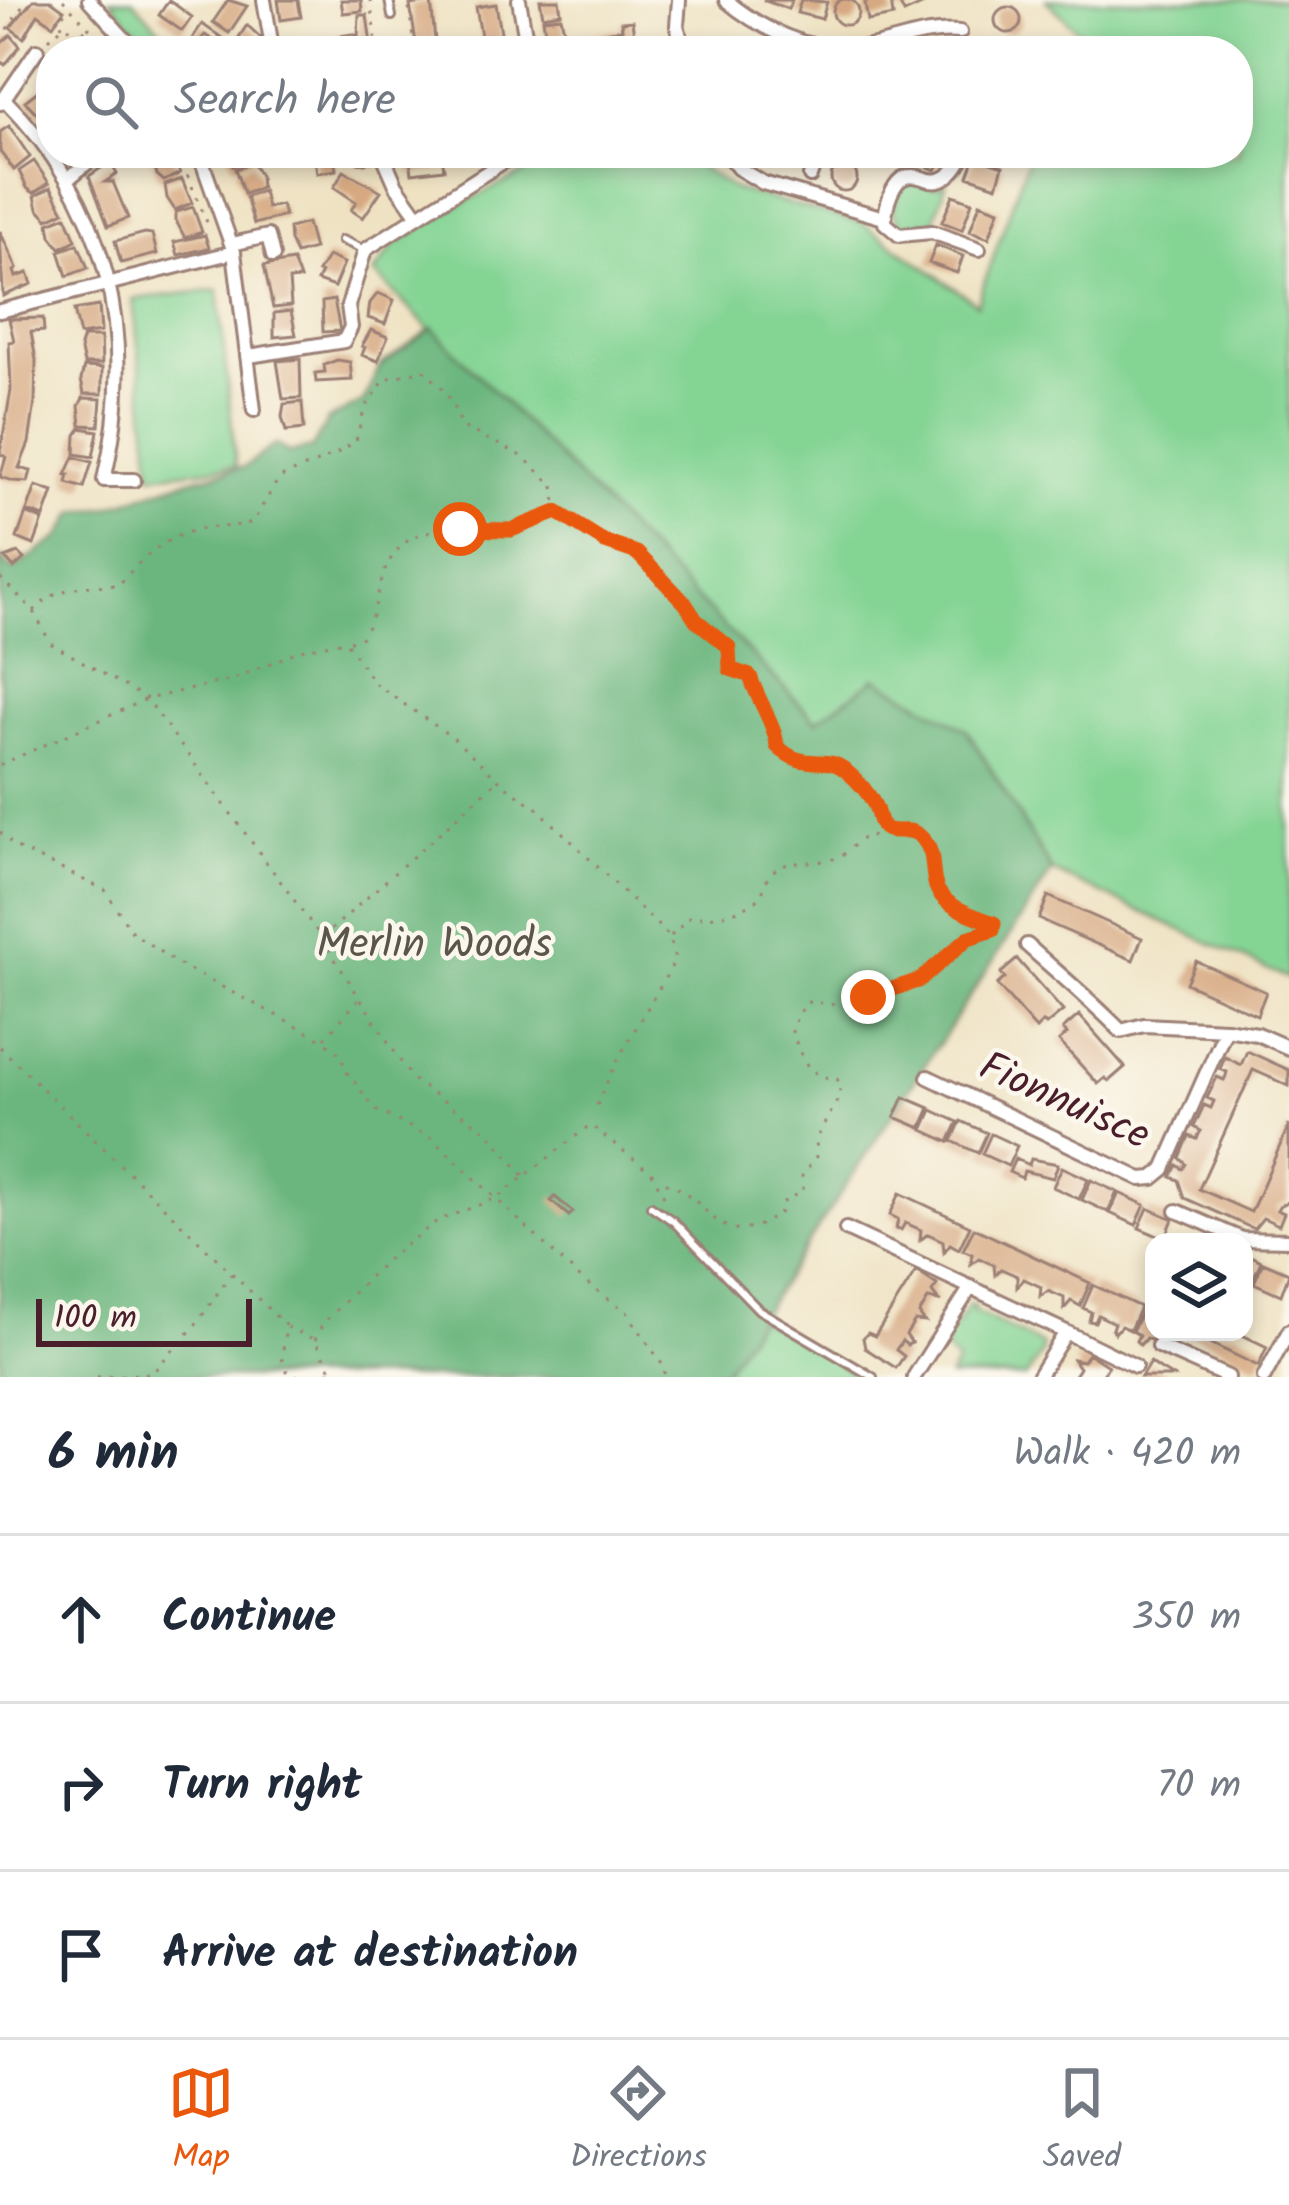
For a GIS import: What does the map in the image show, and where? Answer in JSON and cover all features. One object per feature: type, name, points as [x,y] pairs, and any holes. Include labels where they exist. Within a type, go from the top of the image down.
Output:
[{"type":"street","points":[[88,0],[122,36]]},
{"type":"street","points":[[265,0],[270,36]]},
{"type":"street","points":[[519,0],[525,36]]},
{"type":"street","points":[[679,0],[680,36]]},
{"type":"street","points":[[726,0],[790,36]]},
{"type":"street","points":[[910,36],[960,32]]},
{"type":"street","points":[[36,51],[2,102],[36,134]]},
{"type":"street","points":[[60,168],[111,282],[118,374],[104,480],[134,480]]},
{"type":"street","points":[[68,179],[81,168]]},
{"type":"street","points":[[204,168],[233,248],[254,410]]},
{"type":"street","points":[[388,168],[418,216]]},
{"type":"street","points":[[249,356],[344,341],[351,328],[348,306],[365,250],[493,168]]},
{"type":"street","points":[[738,168],[763,183],[884,218]]},
{"type":"street","points":[[810,176],[813,168]]},
{"type":"street","points":[[952,168],[943,179],[903,177],[884,218],[888,228],[899,235],[936,232],[979,249]]},
{"type":"street","points":[[0,311],[268,236],[273,256]]},
{"type":"street","points":[[1028,945],[1121,1031],[1144,1025],[1226,1029],[1257,1034],[1289,1048]]},
{"type":"street","name":"Fionnuisce","points":[[928,1077],[1141,1179],[1154,1178],[1163,1169],[1226,1029]]},
{"type":"street","points":[[1178,1211],[1243,1239],[1289,1240]]},
{"type":"street","points":[[846,1229],[1135,1366]]},
{"type":"street","points":[[914,1377],[971,1287]]},
{"type":"street","points":[[1271,1375],[1289,1330]]},
{"type":"street","points":[[1038,1377],[1066,1332]]},
{"type":"street","points":[[1159,1346],[1228,1377]]},
{"type":"lane","points":[[389,0],[392,16]]},
{"type":"lane","points":[[342,240],[365,250]]},
{"type":"lane","points":[[974,266],[979,249]]},
{"type":"lane","points":[[651,1206],[673,1221],[759,1310],[873,1377]]},
{"type":"path","points":[[0,39],[28,0]]},
{"type":"path","points":[[63,0],[98,36]]},
{"type":"path","points":[[370,0],[375,36]]},
{"type":"path","points":[[408,0],[413,36]]},
{"type":"path","points":[[62,26],[60,20],[68,6]]},
{"type":"path","points":[[62,26],[77,30],[86,22]]},
{"type":"path","points":[[52,36],[62,26]]},
{"type":"path","points":[[184,168],[207,227],[218,224]]},
{"type":"path","points":[[34,611],[47,596],[66,589],[119,585],[137,562],[194,530],[253,522],[279,478],[334,455],[356,440],[364,410],[385,379],[424,370],[446,392],[463,427],[522,456],[554,486],[557,512]]},
{"type":"path","points":[[0,756],[2,764],[147,699],[234,679],[300,650],[359,640],[367,631],[392,556],[412,535],[436,529],[511,530],[557,512]]},
{"type":"path","points":[[557,512],[605,542],[637,553],[696,620],[729,647],[730,669],[750,676],[777,746],[794,761],[843,768],[874,804],[887,830],[908,829],[921,836],[932,852],[940,895],[946,902],[994,923],[993,930],[968,938],[920,980],[850,1005],[806,1002],[791,1029],[795,1050],[807,1066],[841,1084],[816,1139],[817,1155],[802,1177],[803,1190],[784,1202],[781,1212],[751,1228],[723,1225],[708,1217],[682,1187],[657,1181]]},
{"type":"path","points":[[0,578],[34,611],[50,643],[147,699],[321,938],[412,1079],[489,1133],[525,1177]]},
{"type":"path","points":[[345,641],[375,684],[453,738],[536,807],[670,937],[675,960],[611,1067],[596,1108]]},
{"type":"path","points":[[321,938],[499,779]]},
{"type":"path","points":[[670,937],[690,917],[716,918],[743,910],[762,897],[764,882],[779,867],[844,855],[859,839],[872,838],[880,820]]},
{"type":"path","points":[[0,832],[15,848],[105,890],[132,932],[176,963],[324,1040],[340,1054],[346,1071],[376,1110],[432,1138],[583,1280],[627,1312],[666,1370],[661,1377]]},
{"type":"path","points":[[324,1040],[359,999]]},
{"type":"path","points":[[0,1047],[286,1326],[315,1340],[333,1374],[316,1377]]},
{"type":"path","points":[[315,1340],[323,1323],[386,1260],[436,1221],[497,1198],[590,1125],[657,1181],[673,1221]]},
{"type":"path","points":[[97,1377],[152,1373],[194,1327],[232,1273]]},
{"type":"path","points":[[286,1326],[282,1358],[286,1375],[302,1377]]},
{"type":"green space","points":[[110,0],[133,0],[165,36],[141,36]]},
{"type":"green space","points":[[1046,0],[1289,0],[1289,979],[1052,871],[967,730],[876,679],[817,721],[374,273],[396,243],[458,205],[536,168],[702,168],[733,189],[862,223],[977,304],[1025,168],[1253,168],[1253,36],[1078,36],[1080,32]]},
{"type":"green space","points":[[915,181],[933,187],[946,184],[934,222],[900,226],[893,209],[901,186]]},
{"type":"green space","points":[[218,290],[236,466],[152,475],[133,299]]},
{"type":"green space","name":"Merlin Woods","points":[[432,328],[816,721],[876,678],[967,730],[1052,871],[720,1377],[0,1377],[0,557],[12,570],[60,537],[76,512],[109,507],[244,467],[276,444],[289,453],[312,448],[328,420],[364,401],[380,366]]},
{"type":"green space","points":[[970,1304],[973,1311],[1042,1345],[1026,1377],[949,1377],[957,1362],[946,1351],[947,1339]]},
{"type":"green space","points":[[758,1318],[850,1371],[860,1377],[720,1377]]},
{"type":"building","points":[[846,-1],[859,12],[846,25],[833,12]]},
{"type":"building","points":[[33,0],[50,0],[64,10],[53,25],[38,14],[24,38],[10,28]]},
{"type":"building","points":[[169,0],[192,17],[182,31],[159,15]]},
{"type":"building","points":[[228,0],[247,6],[229,33],[213,22]]},
{"type":"building","points":[[278,0],[298,0],[301,17],[281,20]]},
{"type":"building","points":[[341,0],[361,0],[362,11],[343,13]]},
{"type":"building","points":[[540,0],[559,0],[561,13],[543,16]]},
{"type":"building","points":[[763,0],[792,0],[788,9]]},
{"type":"building","points":[[801,0],[827,2],[822,19],[797,13]]},
{"type":"building","points":[[891,0],[893,16],[868,21],[865,3]]},
{"type":"building","points":[[898,0],[933,0],[904,13]]},
{"type":"building","points":[[431,2],[435,36],[415,36],[410,5]]},
{"type":"building","points":[[496,4],[502,36],[481,36],[476,7]]},
{"type":"building","points":[[1008,7],[1021,20],[1008,33],[995,20]]},
{"type":"building","points":[[359,15],[367,15],[370,36],[358,36]]},
{"type":"building","points":[[561,17],[565,36],[546,36],[543,19]]},
{"type":"building","points":[[632,21],[634,36],[586,36],[622,29],[621,22]]},
{"type":"building","points":[[202,24],[219,36],[205,35],[194,36]]},
{"type":"building","points":[[247,25],[259,36],[240,36]]},
{"type":"building","points":[[11,35],[20,46],[5,65],[0,61],[0,44]]},
{"type":"building","points":[[36,92],[36,113],[25,101]]},
{"type":"building","points":[[9,126],[30,157],[14,170],[0,152],[0,132]]},
{"type":"building","points":[[34,161],[49,183],[34,193],[19,171]]},
{"type":"building","points":[[101,168],[114,168],[117,174],[105,182],[113,182],[128,218],[108,226],[89,176]]},
{"type":"building","points":[[155,168],[178,168],[180,173],[164,181]]},
{"type":"building","points":[[255,168],[261,188],[244,194],[235,169]]},
{"type":"building","points":[[411,168],[444,169],[412,173]]},
{"type":"building","points":[[836,168],[852,168],[856,183],[849,190],[839,190],[832,183]]},
{"type":"building","points":[[971,168],[1002,168],[997,186],[968,176]]},
{"type":"building","points":[[344,171],[381,191],[363,218],[351,210],[356,202],[334,187]]},
{"type":"building","points":[[182,179],[192,203],[175,210],[165,185]]},
{"type":"building","points":[[51,187],[64,211],[48,219],[35,196]]},
{"type":"building","points":[[263,191],[267,208],[281,205],[285,216],[254,224],[246,197]]},
{"type":"building","points":[[953,195],[972,202],[962,230],[942,222]]},
{"type":"building","points":[[980,203],[999,210],[989,238],[970,231]]},
{"type":"building","points":[[193,207],[202,232],[185,238],[176,212]]},
{"type":"building","points":[[66,216],[76,240],[60,248],[49,223]]},
{"type":"building","points":[[307,223],[314,249],[296,254],[289,228]]},
{"type":"building","points":[[0,231],[16,277],[28,273],[32,284],[3,296]]},
{"type":"building","points":[[152,234],[157,254],[121,263],[115,241]]},
{"type":"building","points":[[205,235],[209,248],[178,255],[174,242]]},
{"type":"building","points":[[78,244],[88,268],[67,276],[59,251]]},
{"type":"building","points":[[936,245],[963,256],[957,273],[929,263]]},
{"type":"building","points":[[328,256],[344,263],[334,287],[317,281]]},
{"type":"building","points":[[293,261],[300,279],[289,280],[291,306],[273,308],[264,266]]},
{"type":"building","points":[[378,293],[394,300],[385,324],[368,318],[370,303]]},
{"type":"building","points":[[334,300],[340,331],[323,332],[322,302]]},
{"type":"building","points":[[99,306],[101,332],[80,335],[74,310]]},
{"type":"building","points":[[291,311],[296,335],[274,337],[274,313]]},
{"type":"building","points":[[43,318],[44,331],[31,332],[35,402],[29,443],[19,468],[31,471],[28,482],[13,481],[0,477],[11,390],[9,342],[14,341],[9,319]]},
{"type":"building","points":[[371,330],[388,337],[378,361],[362,355]]},
{"type":"building","points":[[83,337],[101,337],[102,364],[84,364]]},
{"type":"building","points":[[300,359],[301,398],[283,399],[277,361]]},
{"type":"building","points":[[350,362],[352,380],[316,382],[315,373],[325,372],[324,365]]},
{"type":"building","points":[[84,367],[102,368],[102,394],[84,394]]},
{"type":"building","points":[[83,398],[101,399],[99,426],[81,425]]},
{"type":"building","points":[[302,402],[304,429],[286,431],[284,404]]},
{"type":"building","points":[[81,428],[98,431],[93,457],[75,454]]},
{"type":"building","points":[[74,457],[92,462],[84,488],[67,483]]},
{"type":"building","points":[[36,486],[53,492],[44,517],[27,511]]},
{"type":"building","points":[[26,513],[43,520],[34,545],[17,538]]},
{"type":"building","points":[[18,553],[24,559],[14,568],[5,558]]},
{"type":"building","points":[[1048,896],[1142,938],[1133,960],[1039,919]]},
{"type":"building","points":[[1017,959],[1063,1011],[1036,1029],[997,985],[1005,978],[1001,973]]},
{"type":"building","points":[[1196,961],[1266,992],[1257,1015],[1186,983]]},
{"type":"building","points":[[1079,1015],[1125,1067],[1109,1081],[1105,1078],[1098,1084],[1059,1041],[1067,1034],[1063,1029]]},
{"type":"building","points":[[1247,1051],[1289,1070],[1289,1086],[1253,1070],[1199,1189],[1251,1212],[1289,1125],[1289,1201],[1277,1210],[1284,1213],[1279,1225],[1263,1218],[1254,1229],[1185,1198],[1179,1180],[1171,1177],[1177,1165],[1183,1169],[1186,1164],[1180,1158],[1189,1136],[1197,1139],[1201,1131],[1194,1127],[1204,1105],[1211,1108],[1214,1101],[1207,1098],[1217,1077],[1224,1080],[1226,1076],[1220,1069],[1225,1057],[1241,1065]]},
{"type":"building","points":[[904,1097],[930,1108],[921,1128],[895,1117]]},
{"type":"building","points":[[932,1110],[958,1122],[949,1142],[923,1130]]},
{"type":"building","points":[[961,1121],[987,1133],[978,1153],[952,1141]]},
{"type":"building","points":[[991,1134],[1017,1146],[1008,1166],[982,1154]]},
{"type":"building","points":[[1015,1159],[1029,1165],[1031,1159],[1058,1164],[1053,1178],[1024,1171],[1022,1178],[1009,1172]]},
{"type":"building","points":[[1062,1167],[1088,1179],[1079,1199],[1053,1187]]},
{"type":"building","points":[[1091,1180],[1117,1192],[1108,1212],[1082,1200]]},
{"type":"building","points":[[900,1193],[970,1226],[959,1249],[950,1244],[944,1252],[943,1241],[928,1234],[920,1240],[921,1230],[905,1223],[901,1230],[896,1229],[898,1219],[890,1215]]},
{"type":"building","points":[[1119,1193],[1145,1205],[1136,1225],[1110,1213]]},
{"type":"building","points":[[555,1197],[573,1212],[569,1216],[551,1201]]},
{"type":"building","points":[[1148,1208],[1173,1219],[1167,1233],[1139,1228]]},
{"type":"building","points":[[974,1228],[1090,1283],[1080,1306],[1071,1301],[1064,1309],[1064,1298],[1048,1291],[1040,1297],[1041,1287],[1024,1279],[1017,1287],[1017,1276],[1001,1269],[995,1275],[994,1265],[979,1258],[971,1264],[972,1254],[963,1250]]},
{"type":"building","points":[[1263,1262],[1289,1273],[1281,1295],[1254,1283]]},
{"type":"building","points":[[916,1271],[937,1285],[932,1292],[939,1301],[928,1299],[919,1314],[925,1322],[915,1321],[906,1335],[912,1343],[902,1341],[896,1350],[904,1356],[896,1368],[865,1348],[863,1338],[868,1333],[875,1336]]},
{"type":"building","points":[[1093,1285],[1140,1307],[1130,1330],[1121,1326],[1115,1333],[1114,1323],[1098,1315],[1095,1322],[1089,1321],[1091,1312],[1083,1308]]},
{"type":"building","points":[[1145,1310],[1145,1339],[1140,1345],[1139,1335],[1132,1331]]},
{"type":"building","points":[[1253,1340],[1267,1347],[1258,1366],[1206,1341]]},
{"type":"building","points":[[1088,1353],[1108,1366],[1102,1377],[1073,1377],[1079,1368],[1073,1359],[1083,1361]]},
{"type":"building","points":[[1150,1362],[1160,1369],[1173,1377],[1141,1377]]},
{"type":"route","points":[[460,529],[511,530],[557,512],[605,542],[637,553],[696,620],[729,647],[730,669],[750,676],[777,746],[794,761],[843,768],[866,792],[882,826],[921,836],[932,852],[935,886],[946,902],[994,923],[993,930],[968,938],[920,980],[868,997]]}]
